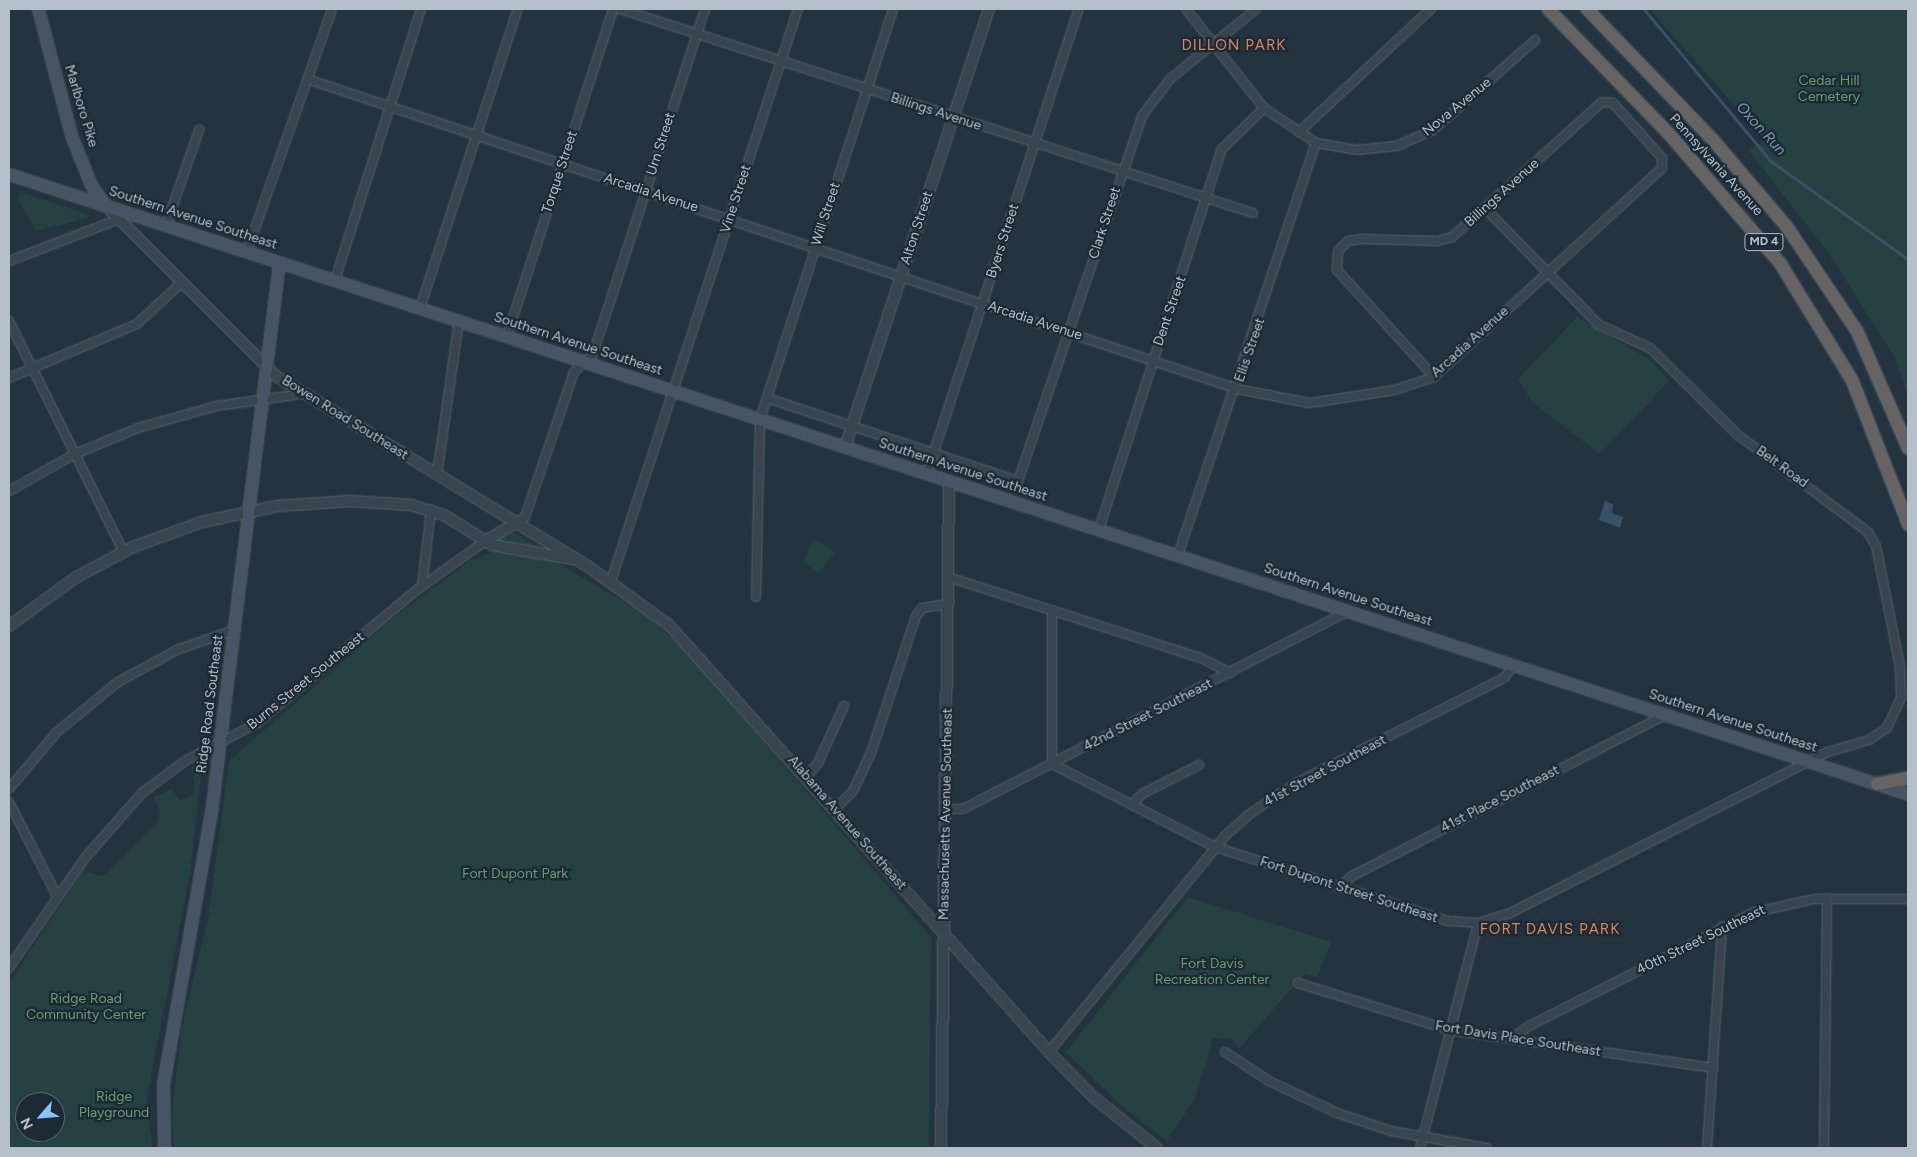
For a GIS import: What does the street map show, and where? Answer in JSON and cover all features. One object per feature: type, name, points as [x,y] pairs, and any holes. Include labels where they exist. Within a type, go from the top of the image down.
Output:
[{"type":"highway","name":"Pennsylvania Avenue","points":[[1548,9],[1744,217],[1791,278],[1852,380],[1908,524]]},
{"type":"highway","name":"Pennsylvania Avenue","points":[[1587,9],[1713,140],[1787,227],[1857,331],[1908,448]]},
{"type":"highway","points":[[1877,784],[1908,778]]},
{"type":"main road","name":"Marlboro Pike","points":[[38,9],[71,135],[92,185],[107,207]]},
{"type":"main road","name":"Southern Avenue Southeast","points":[[9,174],[1908,794]]},
{"type":"main road","name":"Ridge Road Southeast","points":[[164,1148],[164,1074],[196,919],[220,744],[280,262]]},
{"type":"street","points":[[247,251],[332,9]]},
{"type":"street","points":[[335,280],[422,9]]},
{"type":"street","points":[[420,308],[478,136],[518,9]]},
{"type":"street","name":"Torque Street","points":[[507,336],[613,9]]},
{"type":"street","name":"Billings Avenue","points":[[620,9],[1253,213]]},
{"type":"street","name":"Urn Street","points":[[515,524],[525,516],[573,374],[593,354],[705,9]]},
{"type":"street","name":"Vine Street","points":[[611,581],[798,9]]},
{"type":"street","name":"Will Street","points":[[756,597],[760,419],[892,9]]},
{"type":"street","name":"Alton Street","points":[[845,447],[990,9]]},
{"type":"street","name":"Byers Street","points":[[927,473],[1079,9]]},
{"type":"street","name":"Nova Avenue","points":[[1186,9],[1264,108],[1316,143],[1374,151],[1422,136],[1536,40]]},
{"type":"street","name":"Clark Street","points":[[934,453],[1018,480],[1069,333],[1121,172],[1147,107],[1170,79],[1256,9]]},
{"type":"street","points":[[1299,132],[1431,9]]},
{"type":"street","name":"Arcadia Avenue","points":[[307,80],[646,191],[1237,389],[1319,403],[1418,384],[1434,376],[1662,168],[1662,158],[1640,132]]},
{"type":"street","name":"Billings Avenue","points":[[1434,376],[1337,270],[1338,251],[1348,241],[1361,239],[1437,241],[1452,237],[1602,102],[1613,103],[1640,132]]},
{"type":"street","name":"Dent Street","points":[[1099,529],[1153,361],[1208,200],[1222,149],[1264,108]]},
{"type":"street","points":[[166,225],[199,130]]},
{"type":"street","name":"Ellis Street","points":[[1178,555],[1237,389],[1316,143]]},
{"type":"street","name":"Bowen Road Southeast","points":[[107,207],[267,368],[302,394],[515,524]]},
{"type":"street","name":"Belt Road","points":[[1485,208],[1545,273],[1599,325],[1650,348],[1670,364],[1739,436],[1854,520],[1873,539],[1900,667],[1899,708],[1887,728],[1877,736],[1810,762]]},
{"type":"street","points":[[9,261],[131,215]]},
{"type":"street","points":[[9,378],[31,366],[137,324],[181,283]]},
{"type":"street","points":[[436,475],[459,320]]},
{"type":"street","points":[[9,321],[123,551]]},
{"type":"street","points":[[9,491],[75,454],[165,419],[263,399],[302,394]]},
{"type":"street","points":[[767,398],[934,453]]},
{"type":"street","name":"Massachusetts Avenue Southeast","points":[[941,1148],[949,480]]},
{"type":"street","points":[[9,626],[58,588],[123,551],[175,530],[249,510],[350,501],[404,504],[431,510],[498,547],[576,559]]},
{"type":"street","points":[[422,586],[431,510]]},
{"type":"street","name":"Burns Street Southeast","points":[[9,968],[57,896],[132,802],[174,768],[262,719],[422,586],[487,540],[515,524]]},
{"type":"street","name":"Alabama Avenue Southeast","points":[[515,524],[611,581],[686,641],[1049,1052],[1093,1097],[1157,1148]]},
{"type":"street","points":[[948,577],[1201,658],[1230,673]]},
{"type":"street","points":[[835,809],[853,791],[871,753],[916,616],[922,608],[948,604]]},
{"type":"street","points":[[1052,610],[1052,764]]},
{"type":"street","name":"42nd Street Southeast","points":[[946,809],[963,809],[1348,611]]},
{"type":"street","points":[[9,789],[57,732],[118,682],[177,650],[234,630]]},
{"type":"street","name":"41st Street Southeast","points":[[1049,1052],[1215,847],[1280,792],[1504,678],[1514,665]]},
{"type":"street","points":[[806,777],[818,763],[844,706]]},
{"type":"street","name":"41st Place Southeast","points":[[1339,888],[1360,871],[1665,715]]},
{"type":"street","name":"Fort Dupont Street Southeast","points":[[1052,764],[1215,847],[1430,918],[1478,923],[1516,910],[1810,762]]},
{"type":"street","points":[[1132,805],[1142,794],[1198,765]]},
{"type":"street","points":[[9,802],[57,896]]},
{"type":"street","points":[[1824,1148],[1827,898]]},
{"type":"street","name":"40th Street Southeast","points":[[1511,1040],[1529,1026],[1722,927],[1774,906],[1827,898],[1908,899]]},
{"type":"street","points":[[1420,1148],[1478,923]]},
{"type":"street","points":[[1707,1148],[1722,927]]},
{"type":"street","name":"Fort Davis Place Southeast","points":[[1298,983],[1450,1030],[1713,1068]]},
{"type":"street","points":[[1225,1052],[1322,1107],[1422,1138],[1486,1148]]},
{"type":"green space","name":"Cedar Hill Cemetery","points":[[1649,9],[1908,9],[1908,397],[1895,358],[1830,255],[1749,151],[1765,140]]},
{"type":"green space","points":[[20,192],[87,214],[88,218],[36,231],[18,199]]},
{"type":"green space","points":[[1577,317],[1652,361],[1669,381],[1600,454],[1532,402],[1518,379]]},
{"type":"green space","points":[[513,533],[519,535],[543,550],[496,541]]},
{"type":"green space","points":[[814,538],[835,552],[819,573],[803,562]]},
{"type":"green space","name":"Fort Dupont Park","points":[[493,551],[556,562],[645,614],[690,655],[931,937],[929,1148],[174,1148],[172,1115],[181,1032],[208,918],[229,761],[394,617],[471,560]]},
{"type":"green space","name":"Ridge Road Community Center","points":[[202,764],[190,874],[147,1097],[152,1148],[9,1148],[9,983],[83,871],[101,876],[108,872],[157,824],[160,812],[154,797],[171,789],[180,800],[188,798],[195,791],[192,767]]},
{"type":"green space","name":"Fort Davis Recreation Center","points":[[1188,897],[1331,942],[1317,977],[1304,974],[1238,1050],[1234,1039],[1213,1038],[1195,1099],[1167,1141],[1126,1110],[1066,1052]]},
{"type":"water","points":[[1605,501],[1613,504],[1612,513],[1623,517],[1620,528],[1599,520]]},
{"type":"waterway","name":"Oxon Run","points":[[1644,9],[1771,161],[1908,259]]},
{"type":"district","name":"DILLON PARK","points":[[1234,46]]},
{"type":"district","name":"FORT DAVIS PARK","points":[[1550,930]]},
{"type":"park label","name":"Ridge Playground","points":[[114,1106]]}]
